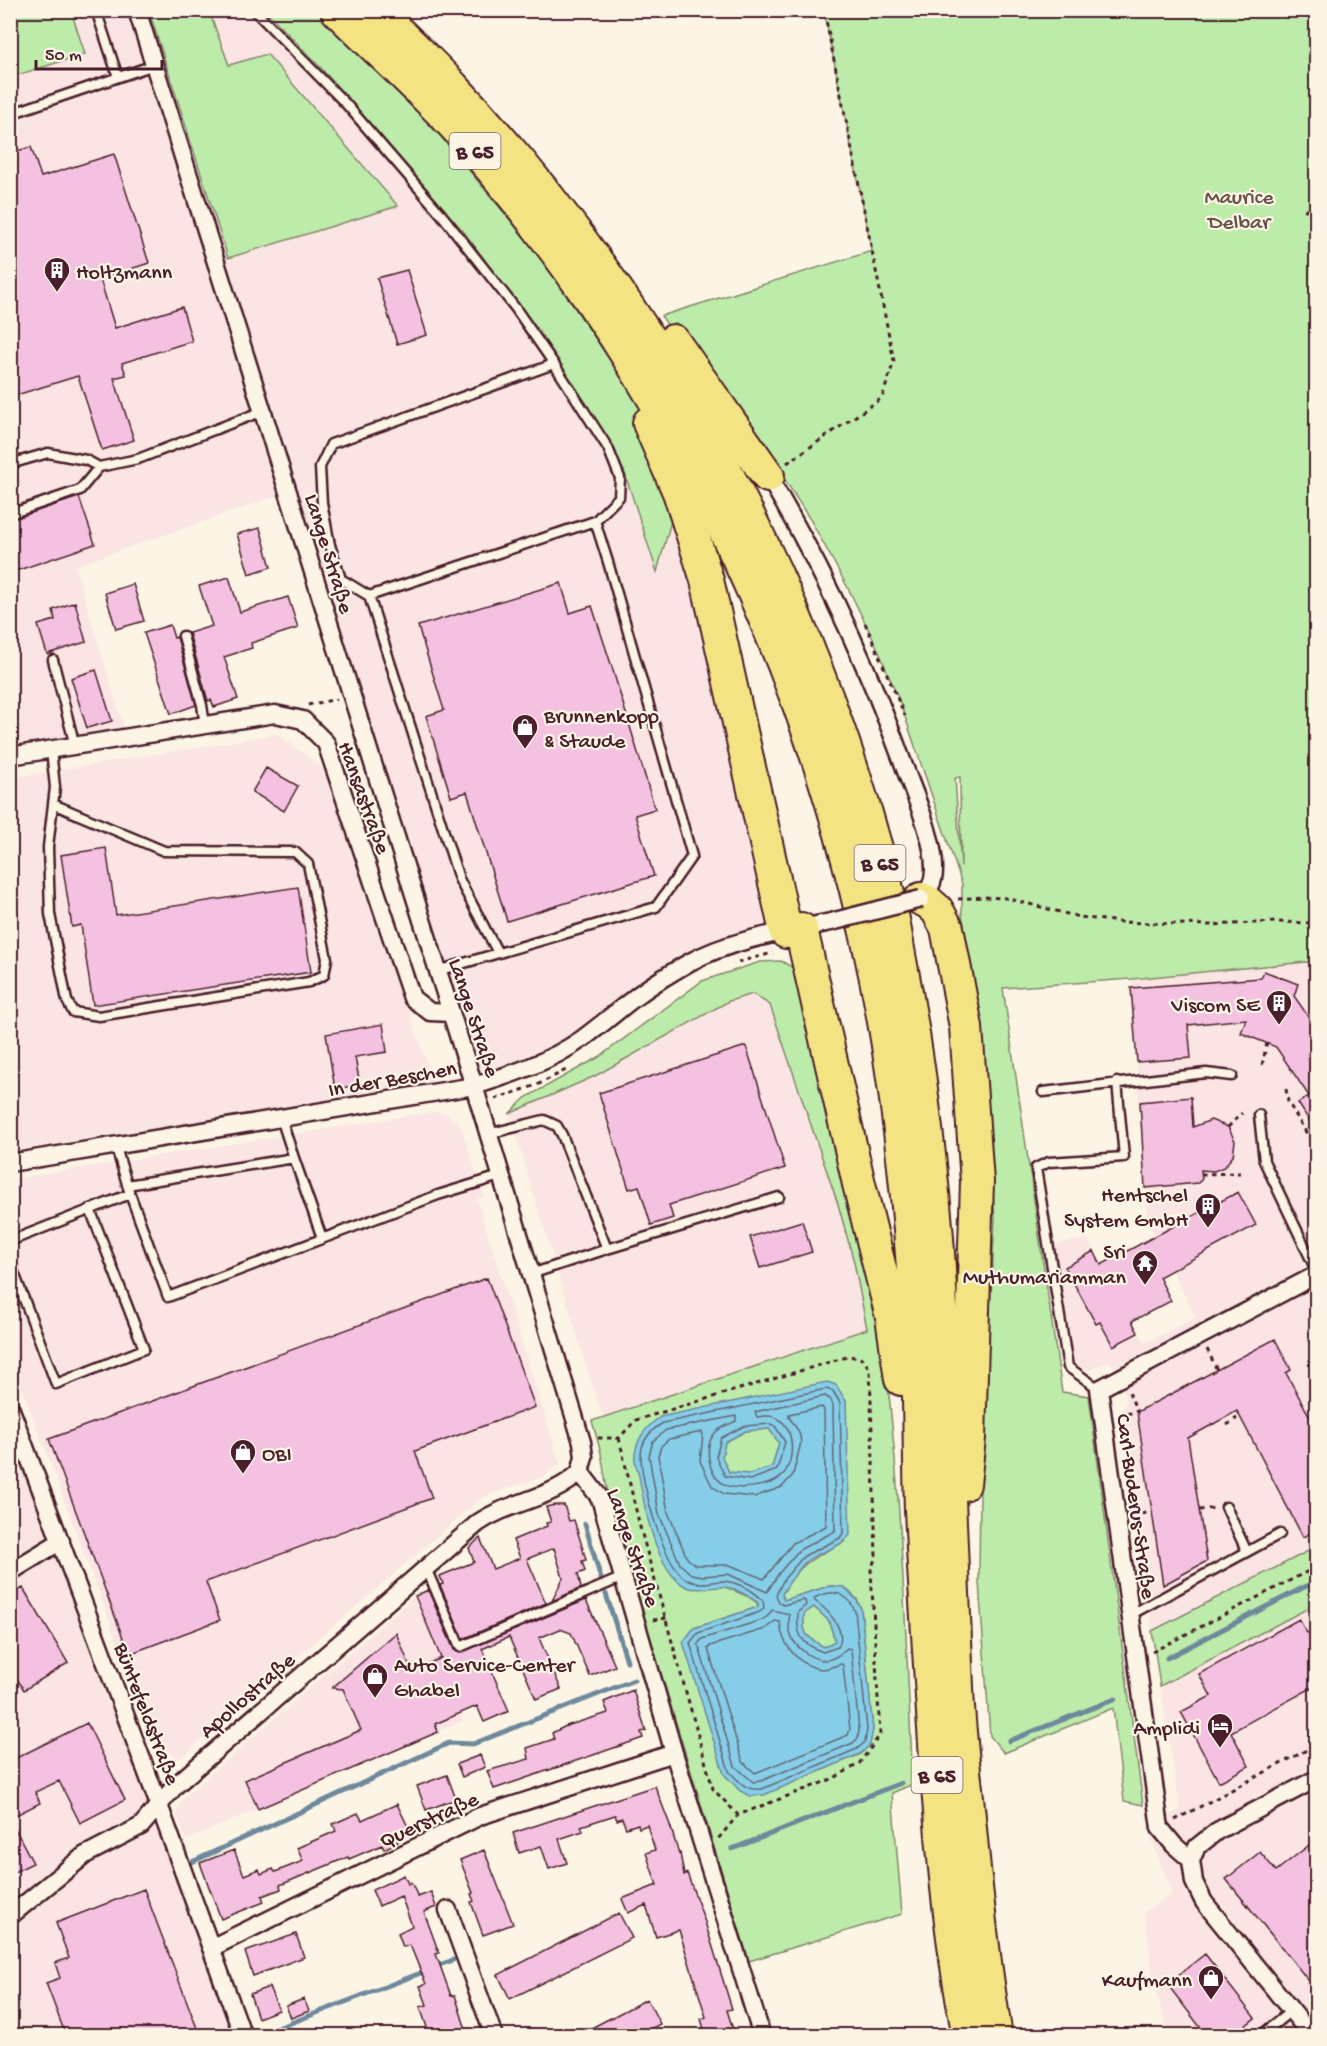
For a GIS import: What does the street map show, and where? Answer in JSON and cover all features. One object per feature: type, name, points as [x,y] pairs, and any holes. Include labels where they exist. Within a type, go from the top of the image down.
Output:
[{"type":"highway","name":"B 65","points":[[337,10],[459,132],[528,216],[623,347],[685,451],[744,568],[802,709],[825,779],[852,876],[875,972],[897,1112],[916,1317],[922,1513],[938,1800],[959,1985],[969,2036]]},
{"type":"highway","name":"B 65","points":[[376,10],[454,87],[519,162],[619,293],[664,361],[717,454],[794,613],[828,702],[883,873],[903,974],[925,1114],[936,1231],[954,1577],[957,1693],[979,1919],[996,2036]]},
{"type":"highway","points":[[566,221],[662,326],[768,476]]},
{"type":"highway","points":[[596,308],[679,492],[707,580],[806,931],[859,1184],[892,1317],[922,1513]]},
{"type":"highway","points":[[936,900],[928,902],[937,910],[947,928],[966,1026],[976,1182],[969,1438],[954,1577]]},
{"type":"street","name":"Lange Straße","points":[[137,10],[476,1093],[582,1442],[584,1457],[580,1472],[600,1498],[674,1753],[762,2036]]},
{"type":"street","points":[[768,476],[803,535],[881,703],[908,775],[934,860],[931,887],[936,900]]},
{"type":"street","name":"Hansastraße","points":[[10,756],[275,714],[303,720],[326,743],[412,998],[430,1012],[450,1013]]},
{"type":"street","name":"In der Beschen","points":[[10,1162],[280,1118],[476,1093],[553,1057],[581,1040],[634,998],[693,960],[720,949],[936,900]]},
{"type":"street","name":"Carl-Buderus-Straße","points":[[1160,1828],[1099,1389],[1317,1275]]},
{"type":"street","name":"Büntefeldstraße","points":[[10,1407],[243,2036]]},
{"type":"street","name":"Apollostraße","points":[[10,1916],[85,1855],[141,1826],[176,1785],[492,1513],[556,1490],[580,1472]]},
{"type":"street","points":[[10,1572],[61,1541]]},
{"type":"street","name":"Querstraße","points":[[212,1948],[480,1816],[674,1753]]},
{"type":"street","points":[[1312,2036],[1204,1902],[1194,1882],[1191,1860],[1197,1847],[1217,1831],[1317,1779]]},
{"type":"street","points":[[1160,1828],[1191,1860]]},
{"type":"street","points":[[448,1910],[494,2036]]},
{"type":"lane","points":[[96,10],[118,77]]},
{"type":"lane","points":[[254,10],[346,104],[441,214],[516,309],[608,448],[620,478],[619,497],[595,521],[369,596]]},
{"type":"lane","points":[[10,114],[154,65]]},
{"type":"lane","points":[[498,953],[459,879],[369,596],[341,579],[330,545],[322,503],[320,466],[331,444],[554,364]]},
{"type":"lane","points":[[10,514],[80,490],[99,467],[138,459],[263,411]]},
{"type":"lane","points":[[10,464],[48,453],[86,460],[99,467]]},
{"type":"lane","points":[[437,971],[656,907],[692,856],[595,521]]},
{"type":"lane","points":[[183,636],[202,705],[205,725]]},
{"type":"lane","points":[[53,660],[75,746]]},
{"type":"lane","points":[[51,750],[55,787],[53,804],[48,847],[50,914],[67,1001],[73,1012],[99,1016],[309,982],[324,975],[327,959],[308,864],[295,852],[164,850],[53,804]]},
{"type":"lane","points":[[1043,1092],[1206,1073],[1232,1076]]},
{"type":"lane","points":[[1099,1389],[1068,1367],[1035,1168],[1049,1162],[1124,1156],[1117,1082]]},
{"type":"lane","points":[[1259,1115],[1264,1161],[1317,1270]]},
{"type":"lane","points":[[280,1118],[322,1238]]},
{"type":"lane","points":[[488,1134],[534,1121],[544,1120],[556,1126],[562,1135],[607,1249]]},
{"type":"lane","points":[[115,1144],[130,1194],[168,1297],[438,1195],[500,1176]]},
{"type":"lane","points":[[127,1185],[294,1158]]},
{"type":"lane","points":[[10,1240],[130,1194]]},
{"type":"lane","points":[[531,1274],[779,1197]]},
{"type":"lane","points":[[10,1262],[56,1384],[144,1349],[90,1209]]},
{"type":"lane","points":[[1226,1507],[1247,1552]]},
{"type":"lane","points":[[1130,1615],[1280,1534]]},
{"type":"lane","points":[[426,1568],[460,1647],[623,1577]]},
{"type":"lane","points":[[1260,2036],[1292,2010]]},
{"type":"path","points":[[768,476],[882,398],[894,362],[824,10]]},
{"type":"path","points":[[1309,10],[1317,38]]},
{"type":"path","points":[[1304,210],[1317,209]]},
{"type":"path","points":[[326,702],[339,698]]},
{"type":"path","points":[[936,900],[1006,898],[1079,917],[1120,922],[1209,925],[1317,923]]},
{"type":"path","points":[[731,964],[806,931]]},
{"type":"path","points":[[1262,1065],[1267,1043]]},
{"type":"path","points":[[476,1093],[495,1099],[537,1085],[572,1066]]},
{"type":"path","points":[[1286,1089],[1288,1102],[1317,1149]]},
{"type":"path","points":[[1228,1127],[1242,1113]]},
{"type":"path","points":[[1201,1174],[1240,1173]]},
{"type":"path","points":[[1200,1336],[1217,1370]]},
{"type":"path","points":[[582,1442],[597,1438],[619,1438],[636,1420],[850,1356],[863,1359],[870,1370],[876,1556],[872,1570],[880,1735],[859,1764],[832,1779],[738,1815],[714,1844],[704,1848]]},
{"type":"path","points":[[1103,1418],[1137,1412],[1123,1376]]},
{"type":"path","points":[[1227,1425],[1236,1419],[1233,1414]]},
{"type":"path","points":[[619,1438],[640,1527],[713,1789],[738,1815]]},
{"type":"path","points":[[1137,1660],[1317,1567]]},
{"type":"path","points":[[1160,1828],[1317,1745]]},
{"type":"shaded area","points":[[71,11],[337,11],[539,255],[679,492],[786,932],[720,949],[602,1024],[474,1086],[289,492],[75,566],[125,731],[11,749],[11,77],[85,54]]},
{"type":"shaded area","points":[[278,734],[325,770],[434,1083],[11,1151],[11,778]]},
{"type":"shaded area","points":[[1316,961],[1316,1547],[1152,1631],[1122,1418],[1126,1396],[1110,1361],[1088,1371],[1074,1364],[1054,1245],[1087,1238],[1145,1343],[1195,1317],[1147,1220],[1131,979]]},
{"type":"shaded area","points":[[753,994],[770,1005],[838,1204],[854,1261],[867,1329],[602,1417],[509,1114],[595,1076],[729,1001]]},
{"type":"shaded area","points":[[431,1112],[447,1113],[460,1124],[484,1196],[477,1199],[560,1464],[543,1477],[483,1497],[180,1759],[155,1743],[11,1359],[11,1179]]},
{"type":"shaded area","points":[[10,1434],[158,1823],[233,2035],[11,2035]]},
{"type":"shaded area","name":"Auto Service-Center Ghabel","points":[[415,1596],[441,1658],[445,1678],[463,1721],[186,1840],[177,1815],[178,1806],[184,1797]]},
{"type":"shaded area","points":[[1316,1603],[1316,2035],[1168,2035],[1154,1985],[1144,1912],[1172,1893],[1147,1828],[1180,1809],[1160,1686]]},
{"type":"green space","points":[[11,10],[71,11],[85,54],[11,77]]},
{"type":"green space","points":[[149,11],[209,11],[229,65],[267,54],[398,206],[228,258]]},
{"type":"green space","points":[[266,11],[337,11],[539,255],[633,394],[679,492],[657,572],[624,471],[552,351],[464,232],[321,68]]},
{"type":"green space","name":"Maurice Delbar","points":[[824,11],[1308,11],[1316,39],[1316,961],[1131,979],[1003,988],[1062,1392],[1089,1396],[1143,1805],[1124,1801],[1113,1708],[1004,1753],[990,1736],[979,1582],[980,1491],[995,1219],[979,1018],[962,914],[962,884],[901,705],[876,645],[848,588],[811,521],[778,469],[767,462],[661,316],[872,251]],"holes":[[[960,777],[961,867],[955,778]]]},
{"type":"green space","points":[[781,961],[797,970],[808,1005],[886,1368],[900,1524],[913,1784],[892,1793],[902,1914],[749,1961],[610,1507],[601,1453],[592,1421],[867,1329],[854,1262],[838,1204],[770,1005],[753,994],[729,1001],[595,1076],[509,1114],[525,1098],[599,1057],[702,981],[760,962]],"holes":[[[846,1401],[844,1542],[808,1562],[795,1575],[782,1594],[784,1600],[829,1586],[844,1587],[857,1599],[861,1609],[873,1730],[861,1754],[763,1795],[750,1796],[694,1628],[758,1607],[757,1603],[749,1597],[725,1587],[661,1417]]]},
{"type":"green space","points":[[770,1429],[779,1443],[772,1467],[749,1475],[729,1472],[722,1457],[725,1442],[746,1431]]},
{"type":"green space","points":[[1316,1547],[1316,1604],[1160,1686],[1152,1631]]},
{"type":"green space","points":[[814,1607],[829,1621],[835,1641],[824,1647],[809,1637],[804,1626],[804,1613]]},
{"type":"water","points":[[827,1382],[836,1385],[846,1401],[850,1535],[836,1546],[808,1560],[797,1571],[782,1594],[784,1600],[829,1586],[844,1587],[856,1599],[861,1609],[873,1730],[870,1745],[860,1754],[764,1795],[750,1796],[740,1791],[724,1774],[683,1642],[694,1628],[758,1607],[758,1603],[728,1588],[698,1589],[683,1585],[665,1565],[648,1520],[635,1456],[640,1437],[660,1417]],"holes":[[[769,1429],[779,1443],[772,1467],[749,1474],[729,1472],[722,1457],[725,1442],[746,1431]],[[814,1607],[829,1621],[835,1641],[824,1647],[809,1637],[805,1631],[804,1614]]]},
{"type":"building","name":"Holtzmann","points":[[31,147],[41,177],[114,154],[149,263],[100,279],[115,328],[182,307],[192,341],[122,363],[126,375],[114,378],[134,440],[102,450],[78,376],[10,397],[10,153]]},
{"type":"building","points":[[407,270],[427,335],[397,344],[377,278]]},
{"type":"building","points":[[79,497],[95,544],[10,573],[10,520]]},
{"type":"building","points":[[260,528],[271,567],[249,574],[237,534]]},
{"type":"building","points":[[229,577],[240,612],[288,597],[298,628],[251,643],[252,648],[224,657],[238,699],[214,707],[211,700],[208,701],[189,633],[212,626],[199,586]]},
{"type":"building","name":"Brunnenkopp & Staude","points":[[561,583],[570,613],[592,606],[611,664],[655,809],[635,815],[654,876],[507,921],[467,792],[451,797],[426,716],[444,710],[418,626]]},
{"type":"building","points":[[133,584],[144,621],[116,629],[105,593]]},
{"type":"building","points":[[75,602],[86,642],[47,654],[38,625],[55,620],[53,610]]},
{"type":"building","points":[[170,625],[174,638],[177,637],[196,705],[171,714],[144,633]]},
{"type":"building","points":[[96,670],[112,721],[87,728],[71,678]]},
{"type":"building","points":[[266,768],[298,786],[284,811],[252,792]]},
{"type":"building","points":[[106,848],[116,915],[298,887],[311,972],[93,1005],[81,925],[72,927],[61,855]]},
{"type":"building","points":[[1264,971],[1298,984],[1294,996],[1317,1029],[1317,1133],[1298,1103],[1309,1096],[1276,1047],[1241,1033],[1246,1019],[1188,1025],[1191,1058],[1137,1062],[1131,988],[1261,978]]},
{"type":"building","points":[[383,1024],[387,1052],[355,1057],[360,1085],[335,1089],[326,1034]]},
{"type":"building","points":[[746,1046],[785,1168],[669,1205],[673,1218],[651,1225],[639,1186],[629,1189],[599,1093]]},
{"type":"building","points":[[1191,1097],[1193,1127],[1211,1120],[1228,1127],[1235,1141],[1233,1156],[1224,1167],[1214,1171],[1201,1170],[1202,1179],[1198,1183],[1145,1188],[1140,1102]]},
{"type":"building","points":[[1238,1192],[1256,1225],[1159,1277],[1171,1301],[1132,1321],[1138,1333],[1113,1346],[1100,1322],[1096,1324],[1065,1267],[1094,1251],[1101,1265]]},
{"type":"building","points":[[802,1221],[812,1252],[760,1268],[750,1237]]},
{"type":"building","name":"OBI","points":[[487,1278],[535,1407],[415,1451],[432,1498],[206,1582],[220,1620],[129,1654],[49,1439]]},
{"type":"building","points":[[1275,1339],[1291,1370],[1286,1373],[1310,1417],[1317,1414],[1317,1530],[1303,1537],[1237,1411],[1188,1438],[1207,1561],[1163,1585],[1137,1412]]},
{"type":"building","points":[[564,1505],[569,1521],[574,1520],[586,1560],[582,1561],[585,1571],[578,1574],[581,1588],[552,1601],[563,1578],[554,1548],[527,1559],[546,1603],[463,1639],[440,1585],[443,1584],[440,1576],[474,1562],[469,1548],[480,1538],[493,1569],[520,1558],[513,1540],[547,1526],[546,1523],[551,1522],[546,1507]]},
{"type":"building","points":[[23,1588],[68,1663],[24,1690],[10,1668],[10,1595]]},
{"type":"building","points":[[428,1590],[454,1650],[460,1653],[586,1600],[615,1666],[590,1676],[571,1633],[560,1629],[539,1638],[561,1689],[536,1699],[509,1637],[482,1649],[509,1711],[484,1722],[477,1706],[435,1724],[438,1732],[258,1809],[245,1780],[361,1730],[343,1689],[332,1688],[396,1633],[412,1671],[441,1658],[415,1596]]},
{"type":"building","points":[[1299,1619],[1307,1633],[1317,1629],[1317,1685],[1231,1732],[1249,1766],[1219,1782],[1181,1712],[1211,1696],[1199,1674]]},
{"type":"building","points":[[633,1690],[646,1731],[641,1732],[643,1738],[494,1789],[487,1771],[529,1759],[527,1748],[554,1739],[552,1733],[566,1726],[608,1713],[604,1702]]},
{"type":"building","points":[[87,1723],[125,1800],[80,1823],[59,1781],[35,1792],[40,1803],[10,1818],[10,1761]]},
{"type":"building","points":[[480,1755],[485,1767],[462,1777],[457,1764]]},
{"type":"building","points":[[447,1775],[456,1799],[426,1810],[417,1786]]},
{"type":"building","points":[[655,1786],[680,1853],[684,1875],[687,1873],[705,1922],[732,2009],[727,2010],[735,2036],[706,2036],[701,2019],[706,2017],[679,1930],[656,1937],[646,1905],[628,1913],[622,1899],[657,1885],[646,1853],[655,1850],[647,1825],[639,1828],[638,1824],[626,1828],[622,1818],[617,1820],[615,1815],[581,1826],[583,1831],[559,1839],[567,1863],[549,1869],[541,1846],[519,1853],[513,1833]]},
{"type":"building","points":[[397,1804],[410,1831],[396,1838],[398,1842],[384,1849],[382,1845],[349,1859],[348,1857],[280,1885],[281,1889],[262,1896],[264,1902],[221,1919],[200,1863],[234,1850],[244,1875],[259,1869],[261,1874],[273,1869],[275,1872],[303,1861],[297,1848],[336,1831],[333,1824],[358,1813],[362,1820]]},
{"type":"building","points":[[10,1819],[33,1863],[10,1874]]},
{"type":"building","points":[[1317,1839],[1317,1991],[1226,1879],[1260,1852],[1276,1871]]},
{"type":"building","points":[[484,1850],[513,1924],[483,1935],[471,1902],[474,1901],[471,1894],[473,1893],[460,1860]]},
{"type":"building","points":[[404,1875],[408,1884],[411,1882],[418,1897],[431,1892],[436,1907],[424,1912],[439,1953],[436,1954],[451,1996],[455,1995],[468,2036],[430,2036],[420,2007],[427,2005],[420,1986],[426,1984],[410,1945],[403,1947],[398,1933],[412,1926],[401,1896],[379,1906],[372,1890]]},
{"type":"building","points":[[144,1889],[200,2036],[66,2036],[46,1983],[60,1978],[55,1963],[69,1958],[56,1923]]},
{"type":"building","points":[[619,1913],[632,1938],[510,1999],[498,1975]]},
{"type":"building","points":[[296,1934],[304,1957],[253,1976],[245,1952]]},
{"type":"building","name":"Kaufmann","points":[[1205,1954],[1255,2018],[1232,2036],[1207,2036],[1167,1984]]},
{"type":"building","points":[[269,1987],[279,2010],[258,2018],[250,1994]]},
{"type":"building","points":[[304,1999],[309,2011],[291,2018],[286,2006]]},
{"type":"building","points":[[647,1999],[660,2024],[637,2036],[576,2036]]},
{"type":"waterway","points":[[585,1524],[601,1579]]},
{"type":"waterway","points":[[1167,1658],[1316,1581]]},
{"type":"waterway","points":[[606,1594],[627,1661]]},
{"type":"waterway","points":[[192,1862],[449,1743],[473,1744],[634,1680]]},
{"type":"waterway","points":[[1009,1741],[1115,1699]]},
{"type":"waterway","points":[[732,1849],[901,1783]]},
{"type":"waterway","points":[[434,1967],[453,1960]]},
{"type":"waterway","points":[[262,2034],[426,1971]]},
{"type":"place","name":"Holtzmann","points":[[57,293]]},
{"type":"place","name":"Brunnenkopp & Staude","points":[[525,750]]},
{"type":"place","name":"Viscom SE","points":[[1279,1026]]},
{"type":"place","name":"Hentschel System GmbH","points":[[1208,1229]]},
{"type":"place","name":"Sri Muthumariamman","points":[[1145,1286]]},
{"type":"place","name":"OBI","points":[[243,1475]]},
{"type":"place","name":"Auto Service-Center Ghabel","points":[[375,1699]]},
{"type":"place","name":"Amplidi","points":[[1220,1749]]},
{"type":"place","name":"Kaufmann","points":[[1211,2001]]}]
